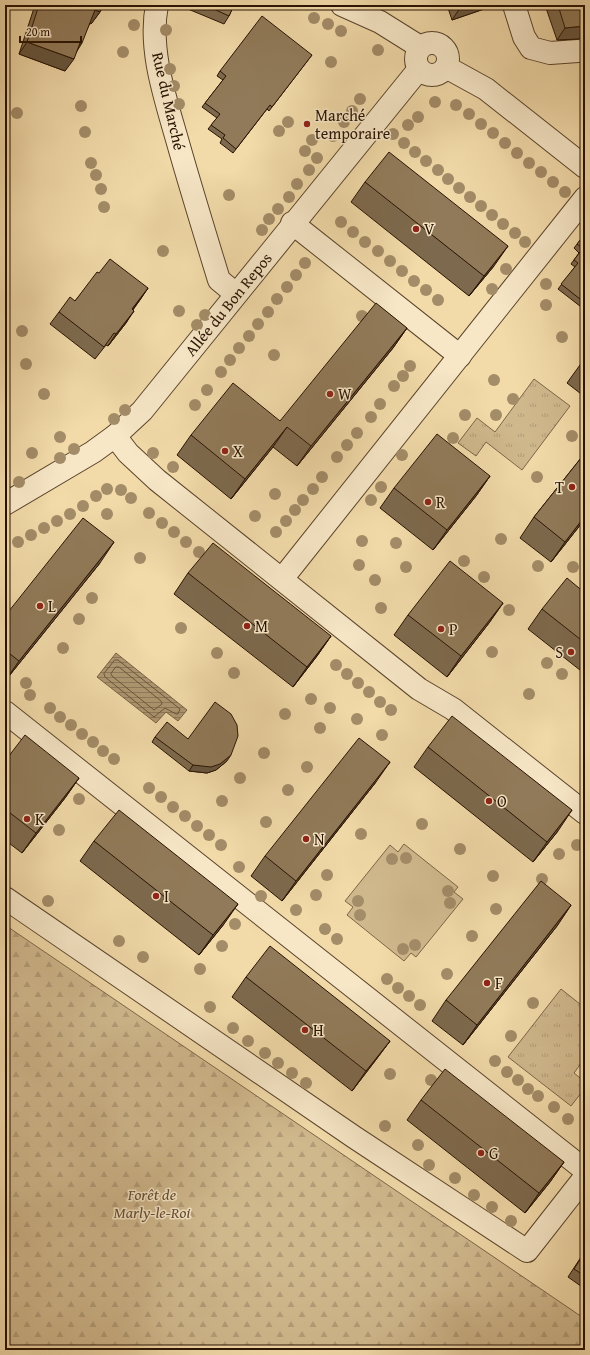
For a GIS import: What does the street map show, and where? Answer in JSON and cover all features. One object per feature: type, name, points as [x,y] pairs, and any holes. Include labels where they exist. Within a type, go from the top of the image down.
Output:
[{"type":"street","name":"Rue du Marché","points":[[157,5],[155,16],[157,52],[164,95],[193,196],[219,280],[240,288]]},
{"type":"street","points":[[342,5],[380,22],[420,47]]},
{"type":"street","points":[[514,5],[524,37],[531,48],[550,53],[578,51]]},
{"type":"street","points":[[430,42],[440,44],[447,52],[448,57],[446,67],[438,74],[433,75],[422,72],[415,60],[420,47],[430,42]]},
{"type":"street","points":[[446,67],[486,89],[585,168]]},
{"type":"street","name":"Allée du Bon Repos","points":[[5,504],[74,465],[115,436],[142,411],[240,288],[419,69]]},
{"type":"street","points":[[282,579],[585,198]]},
{"type":"street","points":[[292,224],[460,356]]},
{"type":"street","points":[[219,233],[232,273],[240,288]]},
{"type":"street","points":[[115,436],[128,453],[157,480],[419,689],[453,709],[585,813]]},
{"type":"street","points":[[5,712],[585,1170]]},
{"type":"street","points":[[5,898],[354,1137],[527,1251],[585,1177]]},
{"type":"green space","points":[[534,379],[570,406],[522,470],[486,442],[476,456],[458,443],[477,418],[495,432]]},
{"type":"green space","points":[[404,844],[458,887],[454,892],[463,899],[416,957],[411,953],[404,961],[347,915],[353,907],[345,901],[390,845],[398,852]]},
{"type":"green space","name":"Forêt de Marly-le-Roi","points":[[5,925],[585,1319],[585,1350],[5,1350]]},
{"type":"green space","points":[[561,989],[585,1008],[585,1058],[574,1073],[585,1082],[585,1088],[571,1106],[508,1057]]},
{"type":"water","points":[[116,653],[187,710],[178,721],[166,712],[156,723],[97,677]]},
{"type":"building","points":[[39,5],[103,5],[100,12],[95,10],[74,59],[27,42]]},
{"type":"building","points":[[205,5],[234,5],[229,16]]},
{"type":"building","points":[[459,5],[469,5],[460,8]]},
{"type":"building","points":[[558,5],[585,5],[585,26],[565,28]]},
{"type":"building","points":[[262,16],[312,55],[272,107],[270,105],[236,149],[223,138],[225,135],[211,125],[220,114],[205,103],[226,76],[220,71]]},
{"type":"building","points":[[389,152],[508,246],[484,276],[365,182]]},
{"type":"building","points":[[585,234],[585,303],[561,284],[578,263],[574,260],[583,248],[577,244]]},
{"type":"building","points":[[110,259],[148,288],[132,309],[134,311],[116,334],[114,333],[104,347],[59,312],[70,297],[75,301],[97,272],[99,273]]},
{"type":"building","points":[[376,303],[407,328],[311,446],[287,427],[245,479],[191,435],[233,383],[280,421]]},
{"type":"building","points":[[585,358],[585,365],[581,363]]},
{"type":"building","name":"R","points":[[437,434],[490,476],[447,530],[394,488]]},
{"type":"building","name":"T","points":[[585,453],[585,516],[565,542],[534,517]]},
{"type":"building","name":"L","points":[[83,518],[114,542],[19,661],[5,650],[5,616]]},
{"type":"building","points":[[213,543],[331,636],[307,667],[188,573]]},
{"type":"building","name":"P","points":[[450,561],[503,603],[461,656],[408,615]]},
{"type":"building","points":[[567,578],[585,593],[585,643],[542,609]]},
{"type":"building","points":[[215,702],[231,714],[237,725],[238,736],[231,755],[220,764],[211,767],[193,765],[155,737],[167,722],[188,739]]},
{"type":"building","points":[[452,716],[572,810],[547,842],[428,747]]},
{"type":"building","points":[[25,735],[79,778],[36,833],[5,809],[5,761]]},
{"type":"building","name":"N","points":[[359,738],[390,762],[296,881],[265,856]]},
{"type":"building","points":[[119,810],[238,904],[213,935],[94,841]]},
{"type":"building","name":"F","points":[[541,881],[571,905],[477,1025],[446,1000]]},
{"type":"building","points":[[270,946],[390,1041],[366,1071],[246,977]]},
{"type":"building","points":[[445,1069],[564,1162],[539,1193],[421,1100]]},
{"type":"building","points":[[585,1252],[585,1276],[574,1269]]},
{"type":"place","name":"Marché temporaire","points":[[307,124]]},
{"type":"place","name":"V","points":[[416,229]]},
{"type":"place","name":"W","points":[[330,394]]},
{"type":"place","name":"X","points":[[225,451]]},
{"type":"place","name":"T","points":[[572,487]]},
{"type":"place","name":"R","points":[[428,502]]},
{"type":"place","name":"L","points":[[40,606]]},
{"type":"place","name":"M","points":[[247,626]]},
{"type":"place","name":"P","points":[[441,629]]},
{"type":"place","name":"S","points":[[571,652]]},
{"type":"place","name":"O","points":[[489,801]]},
{"type":"place","name":"K","points":[[27,819]]},
{"type":"place","name":"N","points":[[306,839]]},
{"type":"place","name":"I","points":[[156,896]]},
{"type":"place","name":"F","points":[[487,983]]},
{"type":"place","name":"H","points":[[305,1030]]},
{"type":"place","name":"G","points":[[481,1153]]}]
